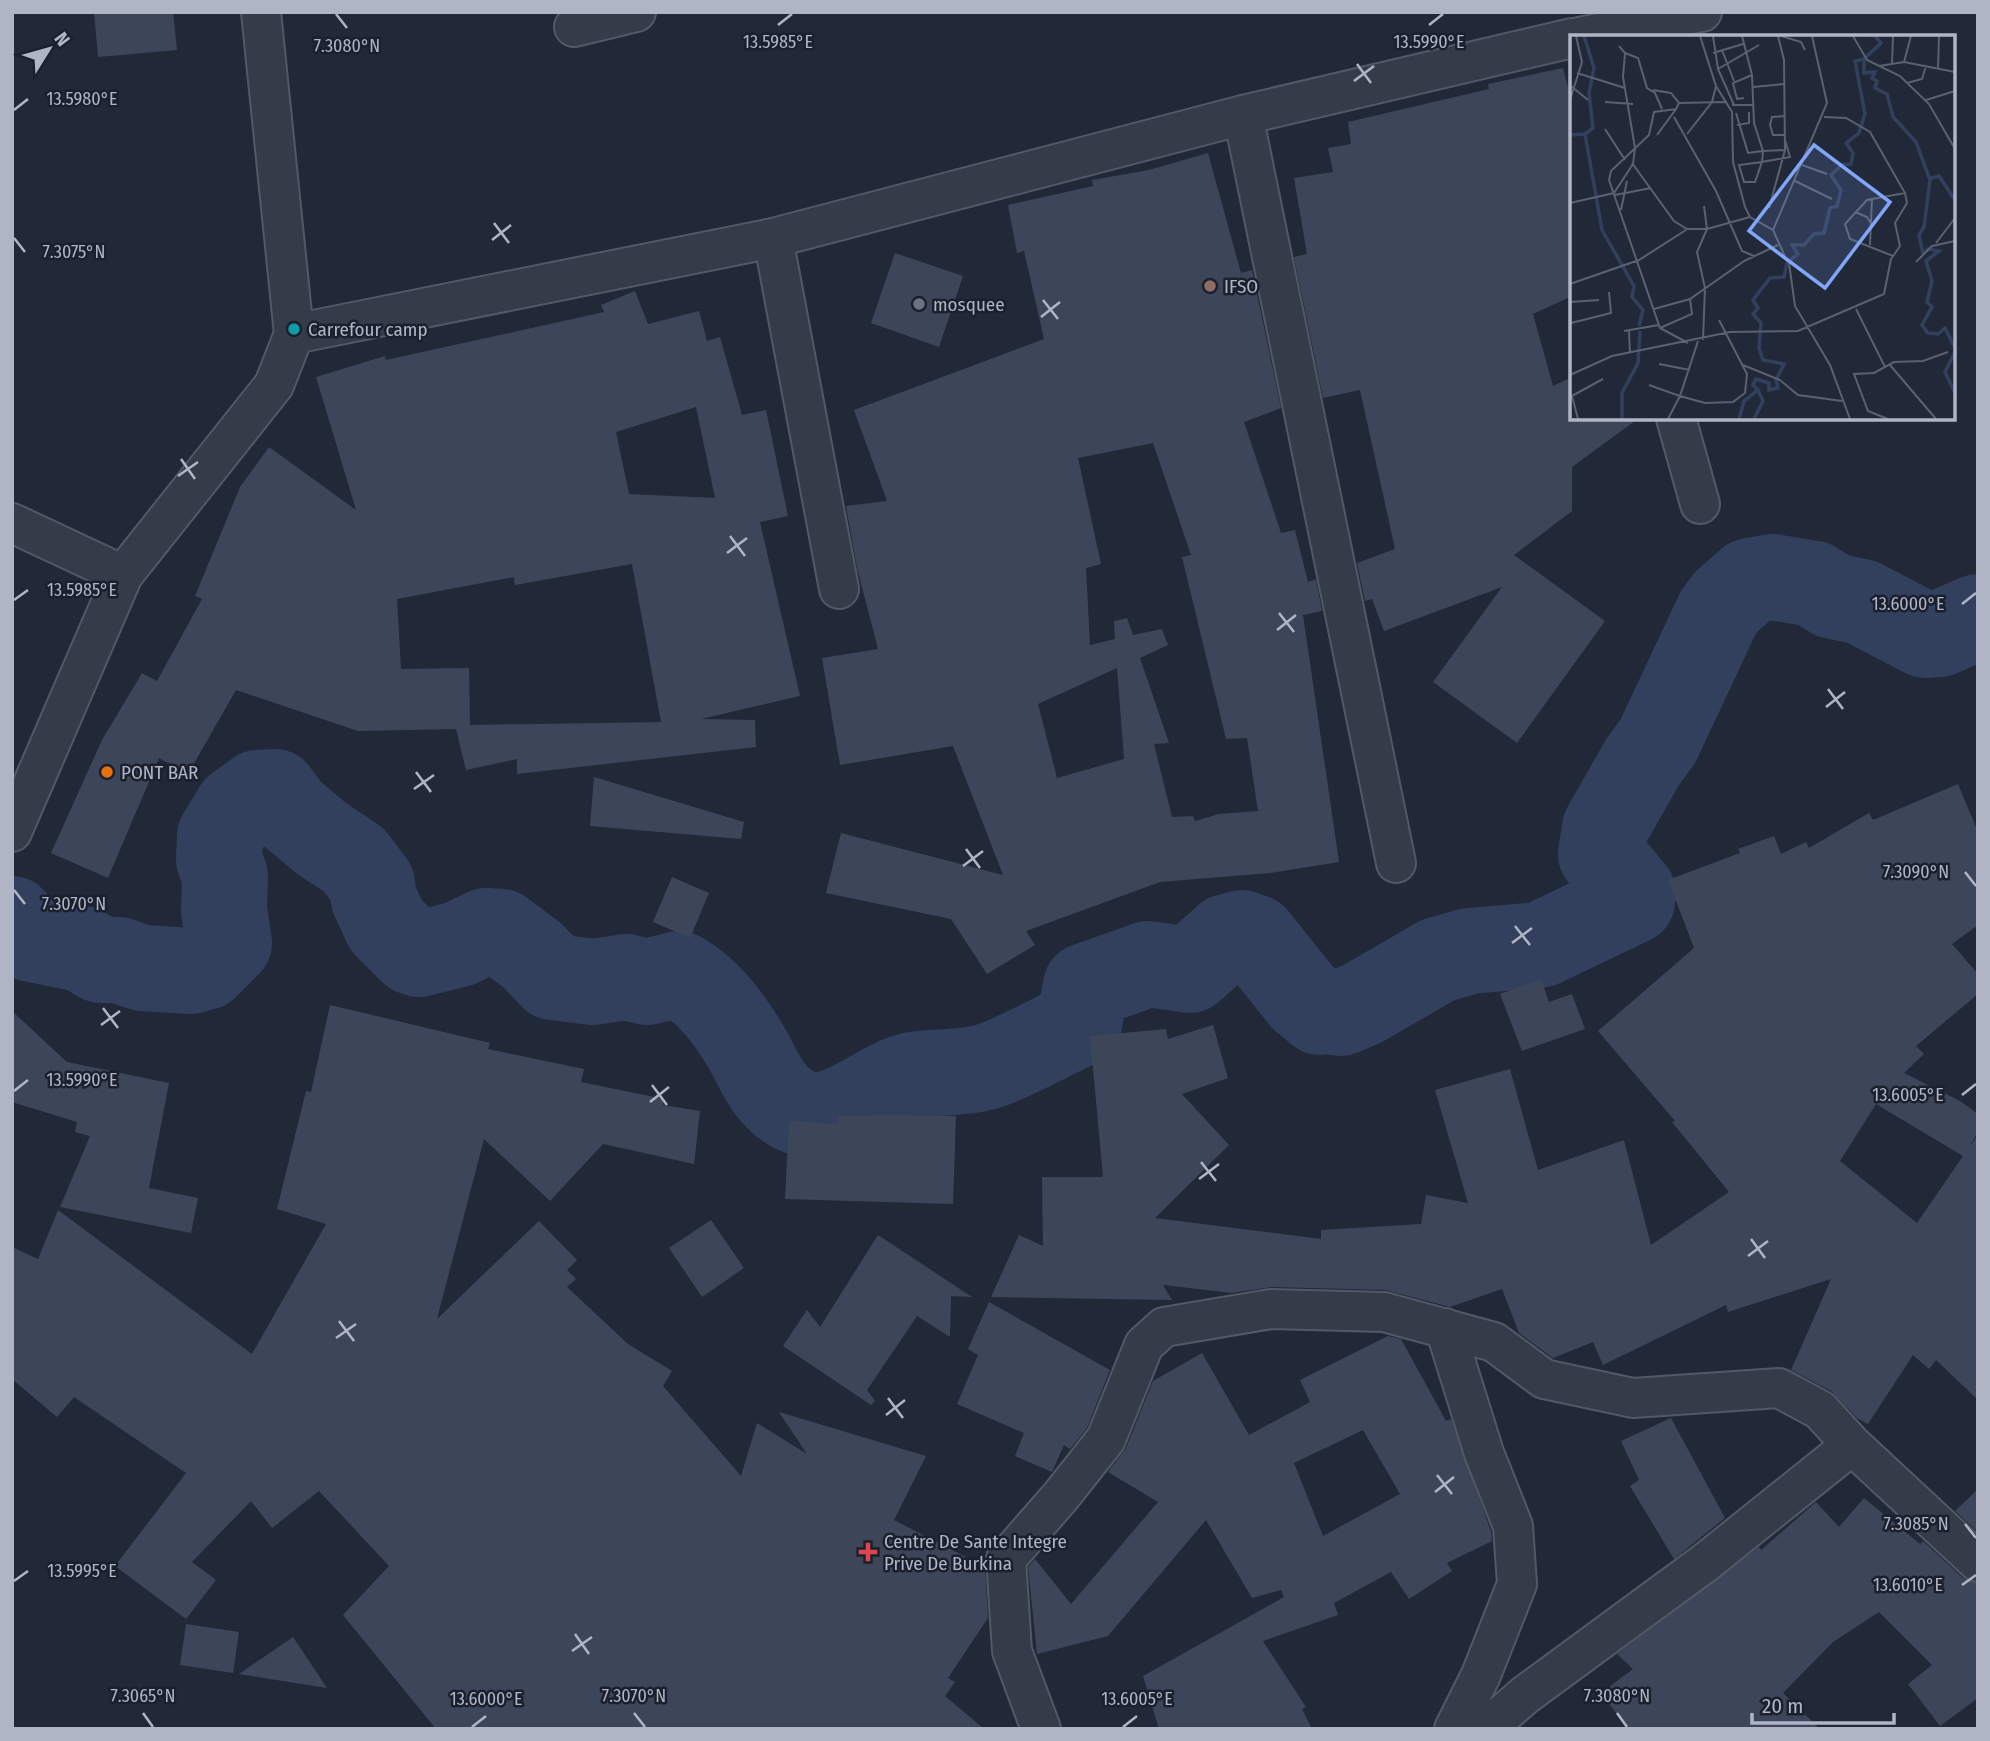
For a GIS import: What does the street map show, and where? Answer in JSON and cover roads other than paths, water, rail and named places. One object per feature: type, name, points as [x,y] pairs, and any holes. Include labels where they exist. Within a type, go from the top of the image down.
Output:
[{"type":"street","points":[[12,832],[122,575],[274,385],[295,334],[261,12]]},
{"type":"street","points":[[573,27],[636,12]]},
{"type":"street","points":[[1600,35],[1702,12]]},
{"type":"street","points":[[295,334],[773,238],[1243,115],[1570,42]]},
{"type":"street","points":[[1243,115],[1396,863]]},
{"type":"street","points":[[773,238],[839,589]]},
{"type":"street","points":[[1677,420],[1700,504]]},
{"type":"street","points":[[12,523],[122,575]]},
{"type":"street","points":[[1041,1729],[1012,1651],[1006,1559],[1062,1496],[1106,1439],[1144,1345],[1164,1327],[1271,1309],[1384,1312],[1494,1342],[1544,1379],[1633,1398],[1779,1388],[1820,1410],[1852,1444],[1978,1562]]},
{"type":"street","points":[[1446,1328],[1484,1452],[1513,1526],[1517,1584],[1481,1675],[1454,1729]]},
{"type":"street","points":[[1486,1729],[1525,1695],[1706,1562],[1852,1444]]},
{"type":"waterway","points":[[12,919],[28,938],[82,949],[101,960],[119,960],[142,968],[191,971],[205,967],[229,943],[224,910],[225,876],[219,860],[220,836],[237,808],[258,793],[275,792],[289,811],[321,838],[354,860],[372,884],[374,899],[386,925],[413,952],[419,954],[459,944],[486,931],[501,932],[532,955],[553,977],[593,982],[626,977],[647,982],[679,974],[701,989],[719,1008],[777,1097],[795,1110],[812,1115],[830,1113],[847,1107],[897,1080],[913,1075],[972,1070],[1003,1061],[1079,1024],[1086,986],[1148,964],[1190,970],[1227,937],[1242,933],[1255,938],[1303,998],[1320,1012],[1327,1010],[1341,1013],[1362,1004],[1438,960],[1470,951],[1540,945],[1632,901],[1633,893],[1601,854],[1605,828],[1642,763],[1658,741],[1718,613],[1727,601],[1750,581],[1772,577],[1814,584],[1833,596],[1862,602],[1925,635],[1939,634],[1978,617]]},
{"type":"place","name":"IFSO","points":[[1210,286]]},
{"type":"place","name":"mosquee","points":[[919,304]]},
{"type":"place","name":"Carrefour camp","points":[[294,329]]},
{"type":"place","name":"PONT BAR","points":[[107,772]]},
{"type":"place","name":"Centre De Sante Integre Prive De Burkina","points":[[868,1552]]}]
